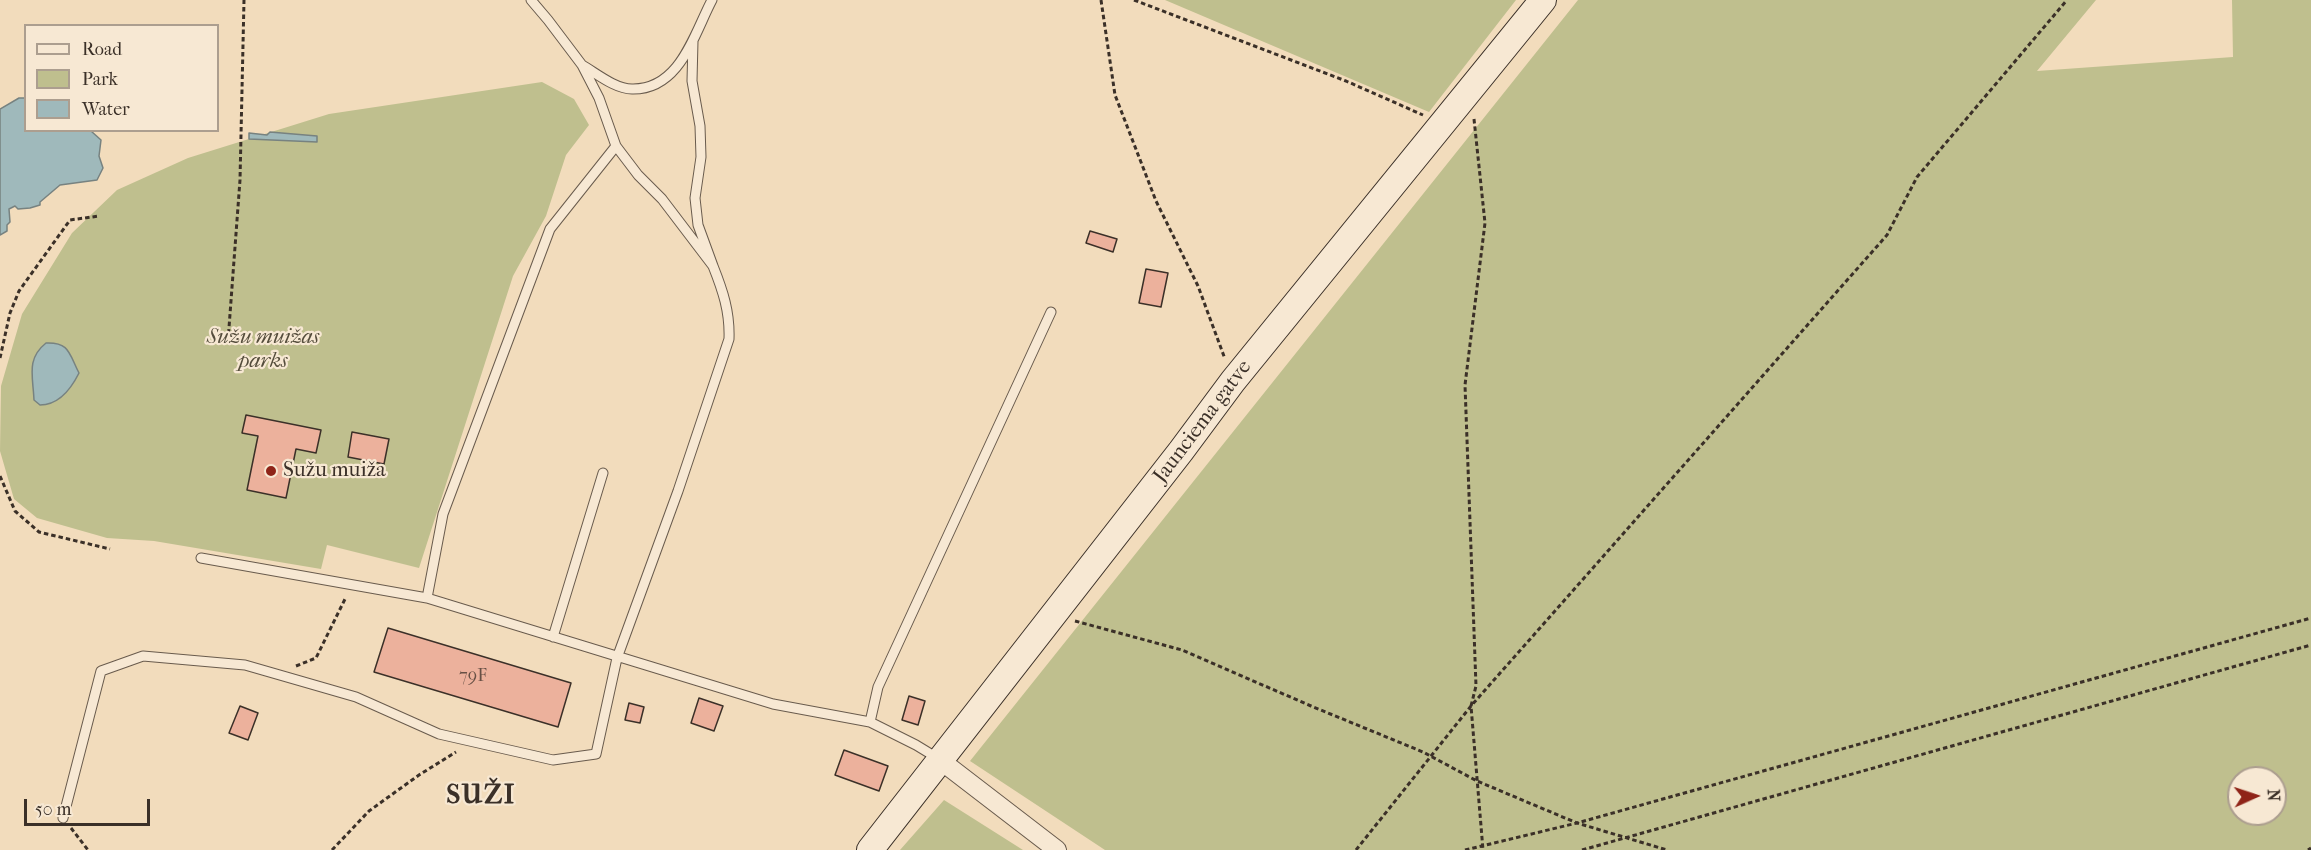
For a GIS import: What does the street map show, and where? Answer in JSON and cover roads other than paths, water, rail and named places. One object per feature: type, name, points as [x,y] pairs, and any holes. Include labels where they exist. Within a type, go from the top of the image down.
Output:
[{"type":"main road","name":"Jaunciema gatve","points":[[870,850],[1233,381],[1543,0]]},
{"type":"street","points":[[940,760],[1057,850]]},
{"type":"lane","points":[[531,0],[582,64],[599,98],[616,146],[638,175],[662,199],[713,266]]},
{"type":"lane","points":[[582,64],[613,83],[632,89],[661,83],[681,63],[712,0]]},
{"type":"lane","points":[[63,818],[101,671],[143,656],[245,664],[356,697],[439,734],[553,760],[596,754],[617,658],[678,491],[729,339],[729,319],[724,294],[698,225],[694,198],[701,157],[700,126],[692,81],[693,41]]},
{"type":"lane","points":[[427,598],[443,514],[550,229],[616,146]]},
{"type":"lane","points":[[870,722],[878,687],[1051,312]]},
{"type":"lane","points":[[553,637],[603,473]]},
{"type":"lane","points":[[201,558],[427,598],[773,704],[870,722],[940,760]]},
{"type":"water","points":[[19,98],[24,98],[24,132],[92,132],[101,140],[99,156],[103,168],[97,180],[60,185],[40,202],[40,205],[18,209],[15,206],[9,209],[10,222],[7,225],[7,231],[0,235],[0,109]]},
{"type":"water","points":[[270,132],[317,136],[317,142],[249,139],[249,133],[267,135]]},
{"type":"water","points":[[46,343],[54,343],[68,350],[79,373],[64,395],[53,402],[40,405],[34,400],[32,368],[36,355]]},
{"type":"place","name":"Sužu muiža","points":[[271,471]]},
{"type":"district","name":"SUŽI","points":[[481,796]]},
{"type":"park label","name":"Sužu muižas parks","points":[[263,350]]}]
